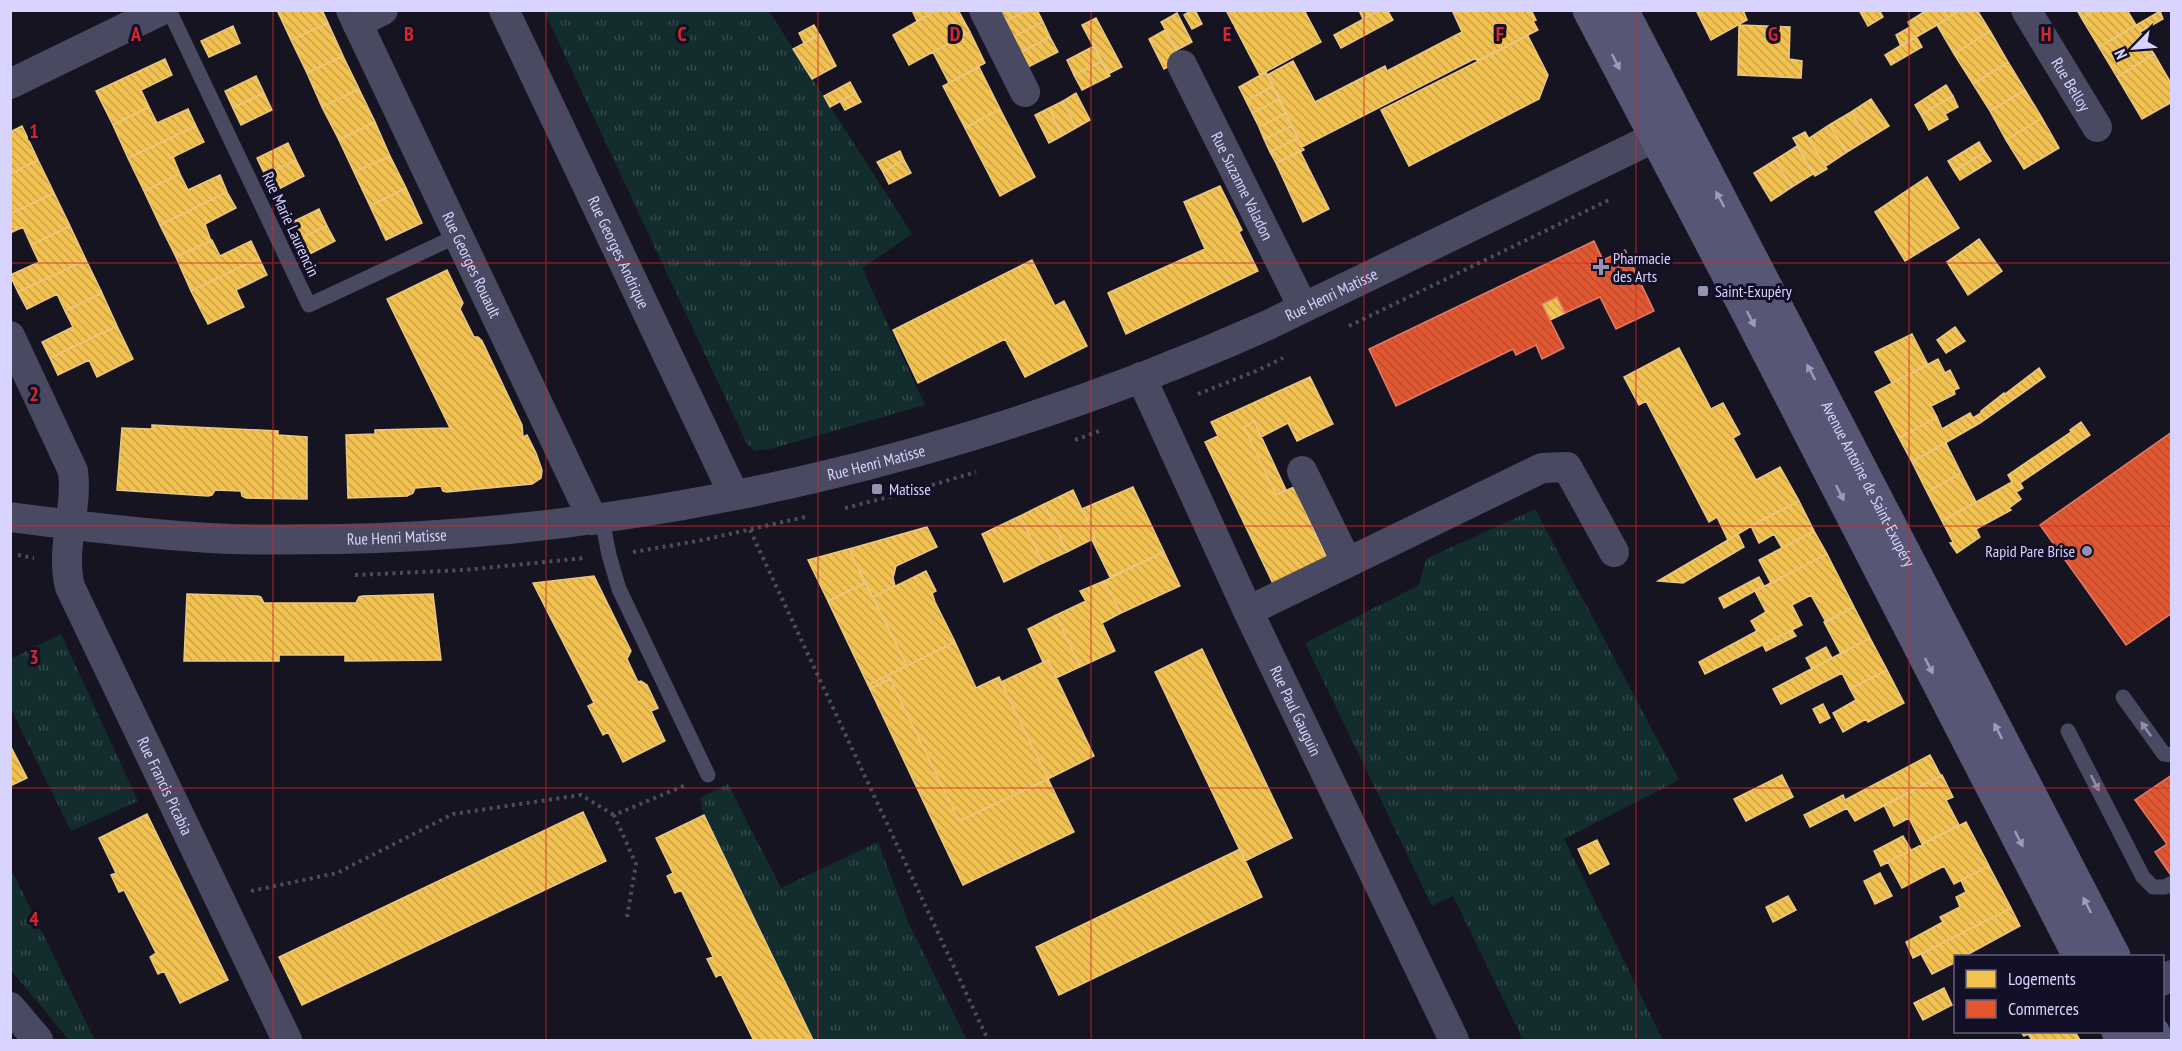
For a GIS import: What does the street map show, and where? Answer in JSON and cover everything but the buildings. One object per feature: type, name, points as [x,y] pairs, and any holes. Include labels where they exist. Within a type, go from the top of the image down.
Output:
[{"type":"main road","name":"Avenue Antoine de Saint-Exupéry","points":[[1589,10],[1668,131],[2113,955]]},
{"type":"main road","name":"Avenue Antoine de Saint-Exupéry","points":[[1622,10],[1668,131],[1745,307],[2078,955]]},
{"type":"street","points":[[10,84],[162,10]]},
{"type":"street","name":"Rue Georges Andrique","points":[[504,10],[734,495]]},
{"type":"street","points":[[984,10],[1025,92]]},
{"type":"street","name":"Rue Belloy","points":[[2026,10],[2097,127]]},
{"type":"street","name":"Rue Georges Rouault","points":[[364,15],[458,236],[598,519]]},
{"type":"street","name":"Rue Suzanne Valadon","points":[[1182,65],[1303,307]]},
{"type":"street","name":"Rue Henri Matisse","points":[[10,517],[211,538],[300,540],[468,533],[598,519],[734,495],[827,474],[955,442],[1014,423],[1141,377],[1244,336],[1668,131]]},
{"type":"street","name":"Rue Francis Picabia","points":[[10,336],[73,471],[75,485],[66,563],[70,587],[287,1041]]},
{"type":"street","name":"Rue Paul Gauguin","points":[[1141,377],[1248,611],[1454,1041]]},
{"type":"street","points":[[1248,611],[1542,468],[1567,467],[1614,552]]},
{"type":"street","points":[[1302,471],[1347,562]]},
{"type":"street","points":[[10,1007],[38,1041]]},
{"type":"lane","name":"Rue Marie Laurencin","points":[[169,10],[309,305],[458,236]]},
{"type":"lane","points":[[598,519],[619,589],[708,775]]},
{"type":"lane","points":[[2123,698],[2164,754],[2172,755]]},
{"type":"lane","points":[[2068,731],[2143,877],[2153,887],[2165,887],[2172,883]]},
{"type":"path","points":[[734,495],[988,1041]]},
{"type":"path","points":[[614,815],[708,775]]},
{"type":"path","points":[[219,898],[337,873],[453,814],[581,795],[614,815],[636,864],[627,917]]},
{"type":"green space","points":[[544,11],[769,11],[912,234],[862,268],[925,405],[774,448],[755,451],[747,444]]},
{"type":"green space","points":[[1535,509],[1679,780],[1564,839],[1663,1040],[1523,1040],[1453,896],[1432,906],[1305,643],[1419,585],[1426,559]]},
{"type":"green space","points":[[61,634],[138,801],[71,831],[11,709],[11,659]]},
{"type":"green space","points":[[728,784],[781,888],[878,842],[909,924],[967,1040],[813,1040],[704,815],[700,798]]},
{"type":"green space","points":[[11,869],[95,1040],[69,1040],[11,970]]},
{"type":"place","name":"Pharmacie des Arts","points":[[1601,267]]},
{"type":"place","name":"Saint-Exupéry","points":[[1703,291]]},
{"type":"place","name":"Matisse","points":[[877,489]]},
{"type":"place","name":"Rapid Pare Brise","points":[[2087,551]]}]
